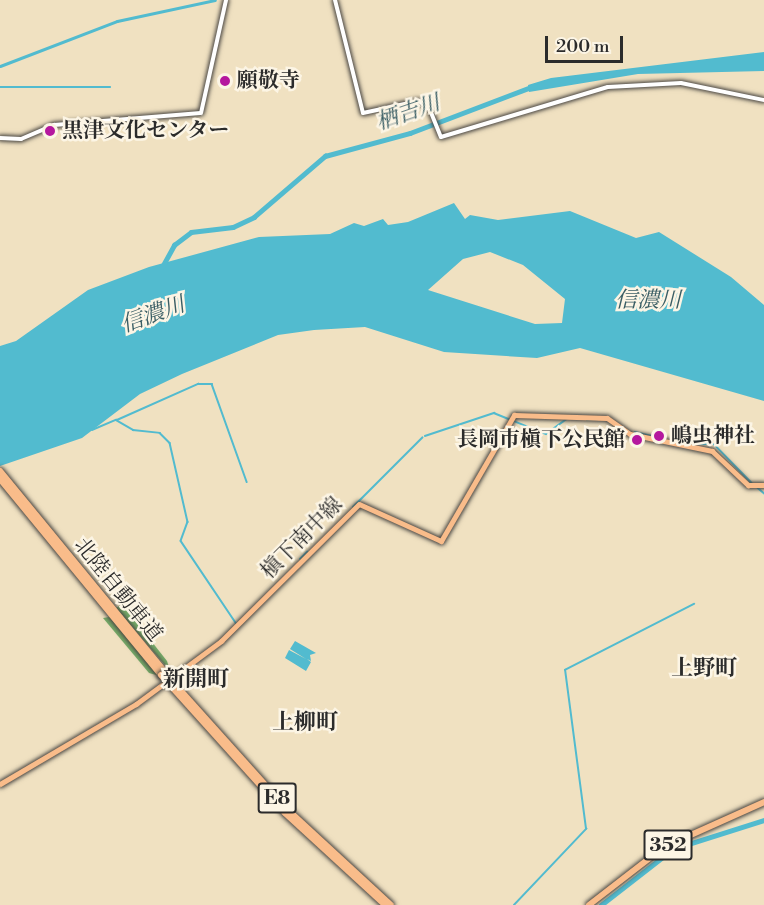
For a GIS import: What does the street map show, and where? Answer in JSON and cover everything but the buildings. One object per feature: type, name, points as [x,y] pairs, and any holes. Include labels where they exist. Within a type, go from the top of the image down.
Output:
[{"type":"highway","name":"北陸自動車道","points":[[0,471],[76,568]]},
{"type":"highway","name":"北陸自動車道","points":[[0,479],[163,674],[279,807],[385,905]]},
{"type":"highway","name":"北陸自動車道","points":[[171,683],[288,810],[392,905]]},
{"type":"highway","name":"352","points":[[589,905],[663,847],[764,802]]},
{"type":"main road","name":"槇下南中線","points":[[0,784],[136,704],[203,655],[359,504],[441,541],[514,415],[607,418],[630,434],[712,451],[748,485],[764,485]]},
{"type":"street","points":[[0,138],[21,139],[50,125],[201,113],[226,0]]},
{"type":"street","points":[[335,0],[363,113],[411,100],[430,113],[440,135],[564,96],[618,86],[688,84],[764,100]]},
{"type":"green space","points":[[122,604],[167,661],[170,671],[116,608]]},
{"type":"green space","points":[[109,617],[160,676],[149,673],[103,618]]},
{"type":"water","points":[[764,52],[764,71],[638,74],[529,92],[528,85],[551,78]]},
{"type":"water","name":"信濃川","points":[[454,203],[465,219],[470,215],[498,220],[570,211],[636,238],[659,232],[731,277],[764,305],[764,401],[580,348],[537,358],[444,352],[365,327],[314,330],[278,335],[182,374],[140,394],[82,438],[0,466],[0,346],[16,341],[88,290],[149,267],[259,237],[330,234],[354,223],[364,226],[383,219],[388,225],[408,222]],"holes":[[[490,252],[523,265],[565,299],[562,323],[535,324],[428,290],[463,259]]]},
{"type":"water","points":[[295,641],[316,653],[310,655],[311,661],[307,659],[311,662],[306,671],[285,658],[289,650],[306,659],[290,649]]},
{"type":"waterway","points":[[0,66],[117,21],[215,0]]},
{"type":"waterway","name":"栖吉川","points":[[162,267],[174,245],[191,232],[233,227],[254,217],[325,156],[410,133],[534,86]]},
{"type":"waterway","points":[[0,87],[110,87]]},
{"type":"waterway","points":[[117,420],[198,384],[212,384],[247,482]]},
{"type":"waterway","points":[[425,436],[494,413],[546,434],[567,419]]},
{"type":"waterway","points":[[92,430],[116,420],[133,430],[160,433],[170,443],[188,522],[181,541],[236,623]]},
{"type":"waterway","points":[[587,420],[597,420]]},
{"type":"waterway","points":[[635,432],[662,438]]},
{"type":"waterway","points":[[353,507],[422,438]]},
{"type":"waterway","points":[[690,444],[714,444],[752,483]]},
{"type":"waterway","points":[[758,488],[764,493]]},
{"type":"waterway","points":[[300,559],[307,552]]},
{"type":"waterway","points":[[514,905],[586,829],[565,670],[694,604]]},
{"type":"waterway","points":[[601,905],[673,849],[764,820]]},
{"type":"place","name":"願敬寺","points":[[225,81]]},
{"type":"place","name":"黒津文化センター","points":[[50,131]]},
{"type":"place","name":"嶋虫神社","points":[[659,436]]},
{"type":"place","name":"長岡市槇下公民館","points":[[637,440]]},
{"type":"district","name":"上野町","points":[[704,669]]},
{"type":"district","name":"新開町","points":[[196,680]]},
{"type":"district","name":"上柳町","points":[[305,723]]}]
